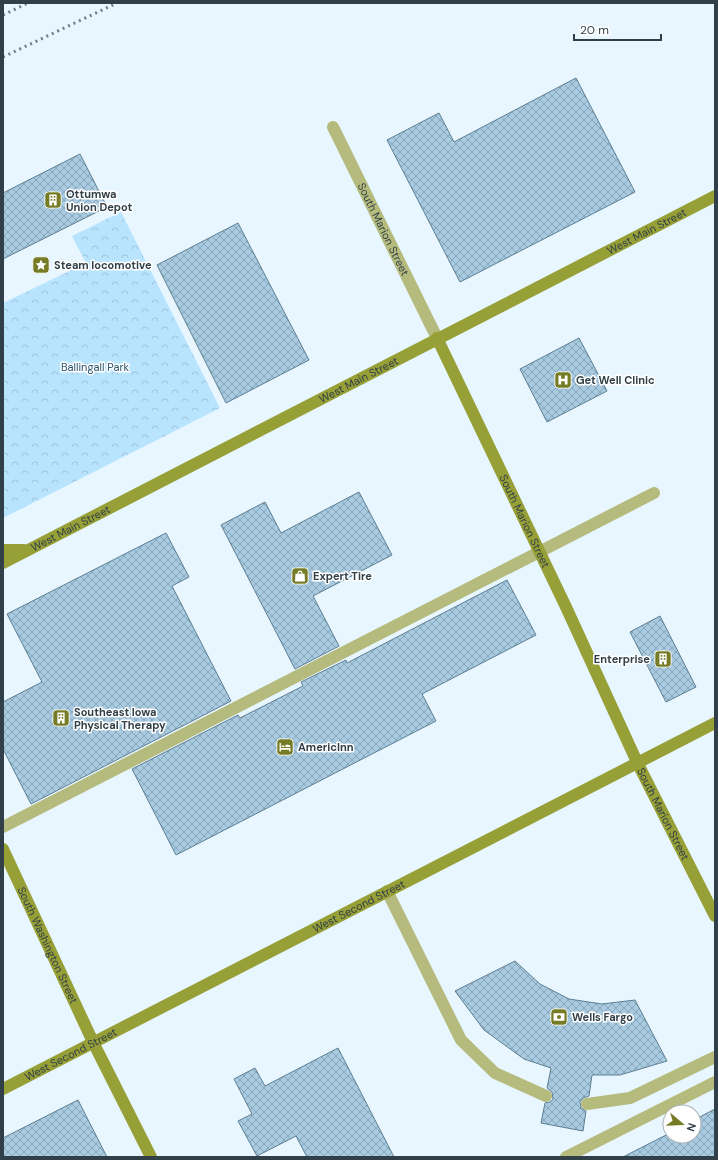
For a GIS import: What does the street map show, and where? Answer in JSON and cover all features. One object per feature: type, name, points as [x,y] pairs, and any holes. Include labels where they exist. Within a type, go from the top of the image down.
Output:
[{"type":"main road","name":"West Main Street","points":[[3,563],[715,196]]},
{"type":"main road","name":"South Marion Street","points":[[437,338],[540,552],[637,762],[715,916]]},
{"type":"main road","points":[[3,550],[27,550]]},
{"type":"main road","name":"West Second Street","points":[[3,1088],[715,723]]},
{"type":"main road","name":"South Washington Street","points":[[3,849],[93,1042],[151,1157]]},
{"type":"street","name":"South Marion Street","points":[[333,127],[437,338]]},
{"type":"street","points":[[3,827],[654,493]]},
{"type":"street","points":[[387,891],[461,1040],[495,1073],[546,1096]]},
{"type":"street","points":[[587,1104],[630,1098],[715,1057]]},
{"type":"street","points":[[566,1157],[715,1082]]},
{"type":"green space","name":"Ballingall Park","points":[[121,212],[220,408],[3,518],[3,303],[86,263],[72,236]]},
{"type":"building","points":[[576,78],[635,192],[460,282],[387,140],[439,113],[454,142]]},
{"type":"building","name":"Ottumwa Union Depot","points":[[80,154],[107,207],[3,259],[3,193]]},
{"type":"building","points":[[238,223],[309,360],[226,403],[157,265]]},
{"type":"building","name":"Get Well Clinic","points":[[579,338],[607,391],[547,422],[520,369]]},
{"type":"building","name":"Expert Tire","points":[[359,492],[392,555],[313,596],[339,646],[295,669],[221,525],[265,502],[281,533]]},
{"type":"building","points":[[166,533],[189,577],[172,586],[231,701],[31,804],[3,749],[3,702],[42,682],[7,614]]},
{"type":"building","name":"AmericInn","points":[[507,580],[536,635],[422,694],[436,721],[176,855],[132,769],[238,715],[240,718],[303,686],[301,682],[346,660],[347,663]]},
{"type":"building","name":"Enterprise","points":[[660,616],[696,687],[666,702],[630,632]]},
{"type":"building","name":"Wells Fargo","points":[[515,961],[540,984],[569,999],[602,1004],[635,1000],[667,1061],[620,1075],[592,1075],[589,1096],[583,1098],[580,1102],[581,1108],[586,1111],[583,1131],[541,1123],[545,1103],[550,1102],[553,1099],[552,1092],[547,1088],[551,1068],[524,1059],[484,1030],[455,991]]},
{"type":"building","points":[[338,1048],[394,1157],[307,1157],[296,1136],[257,1156],[238,1121],[252,1114],[234,1079],[255,1068],[265,1086]]},
{"type":"building","points":[[78,1100],[107,1157],[3,1157],[3,1138]]},
{"type":"building","points":[[715,1109],[715,1157],[623,1157],[662,1137],[662,1144],[702,1144],[702,1116]]},
{"type":"railway","points":[[3,15],[28,3]]},
{"type":"railway","points":[[3,57],[117,3]]},
{"type":"place","name":"Ottumwa Union Depot","points":[[53,200]]},
{"type":"place","name":"Steam locomotive","points":[[41,265]]},
{"type":"place","name":"Get Well Clinic","points":[[563,380]]},
{"type":"place","name":"Expert Tire","points":[[300,576]]},
{"type":"place","name":"Enterprise","points":[[663,659]]},
{"type":"place","name":"Southeast Iowa Physical Therapy","points":[[61,718]]},
{"type":"place","name":"AmericInn","points":[[285,747]]},
{"type":"place","name":"Wells Fargo","points":[[559,1017]]}]
